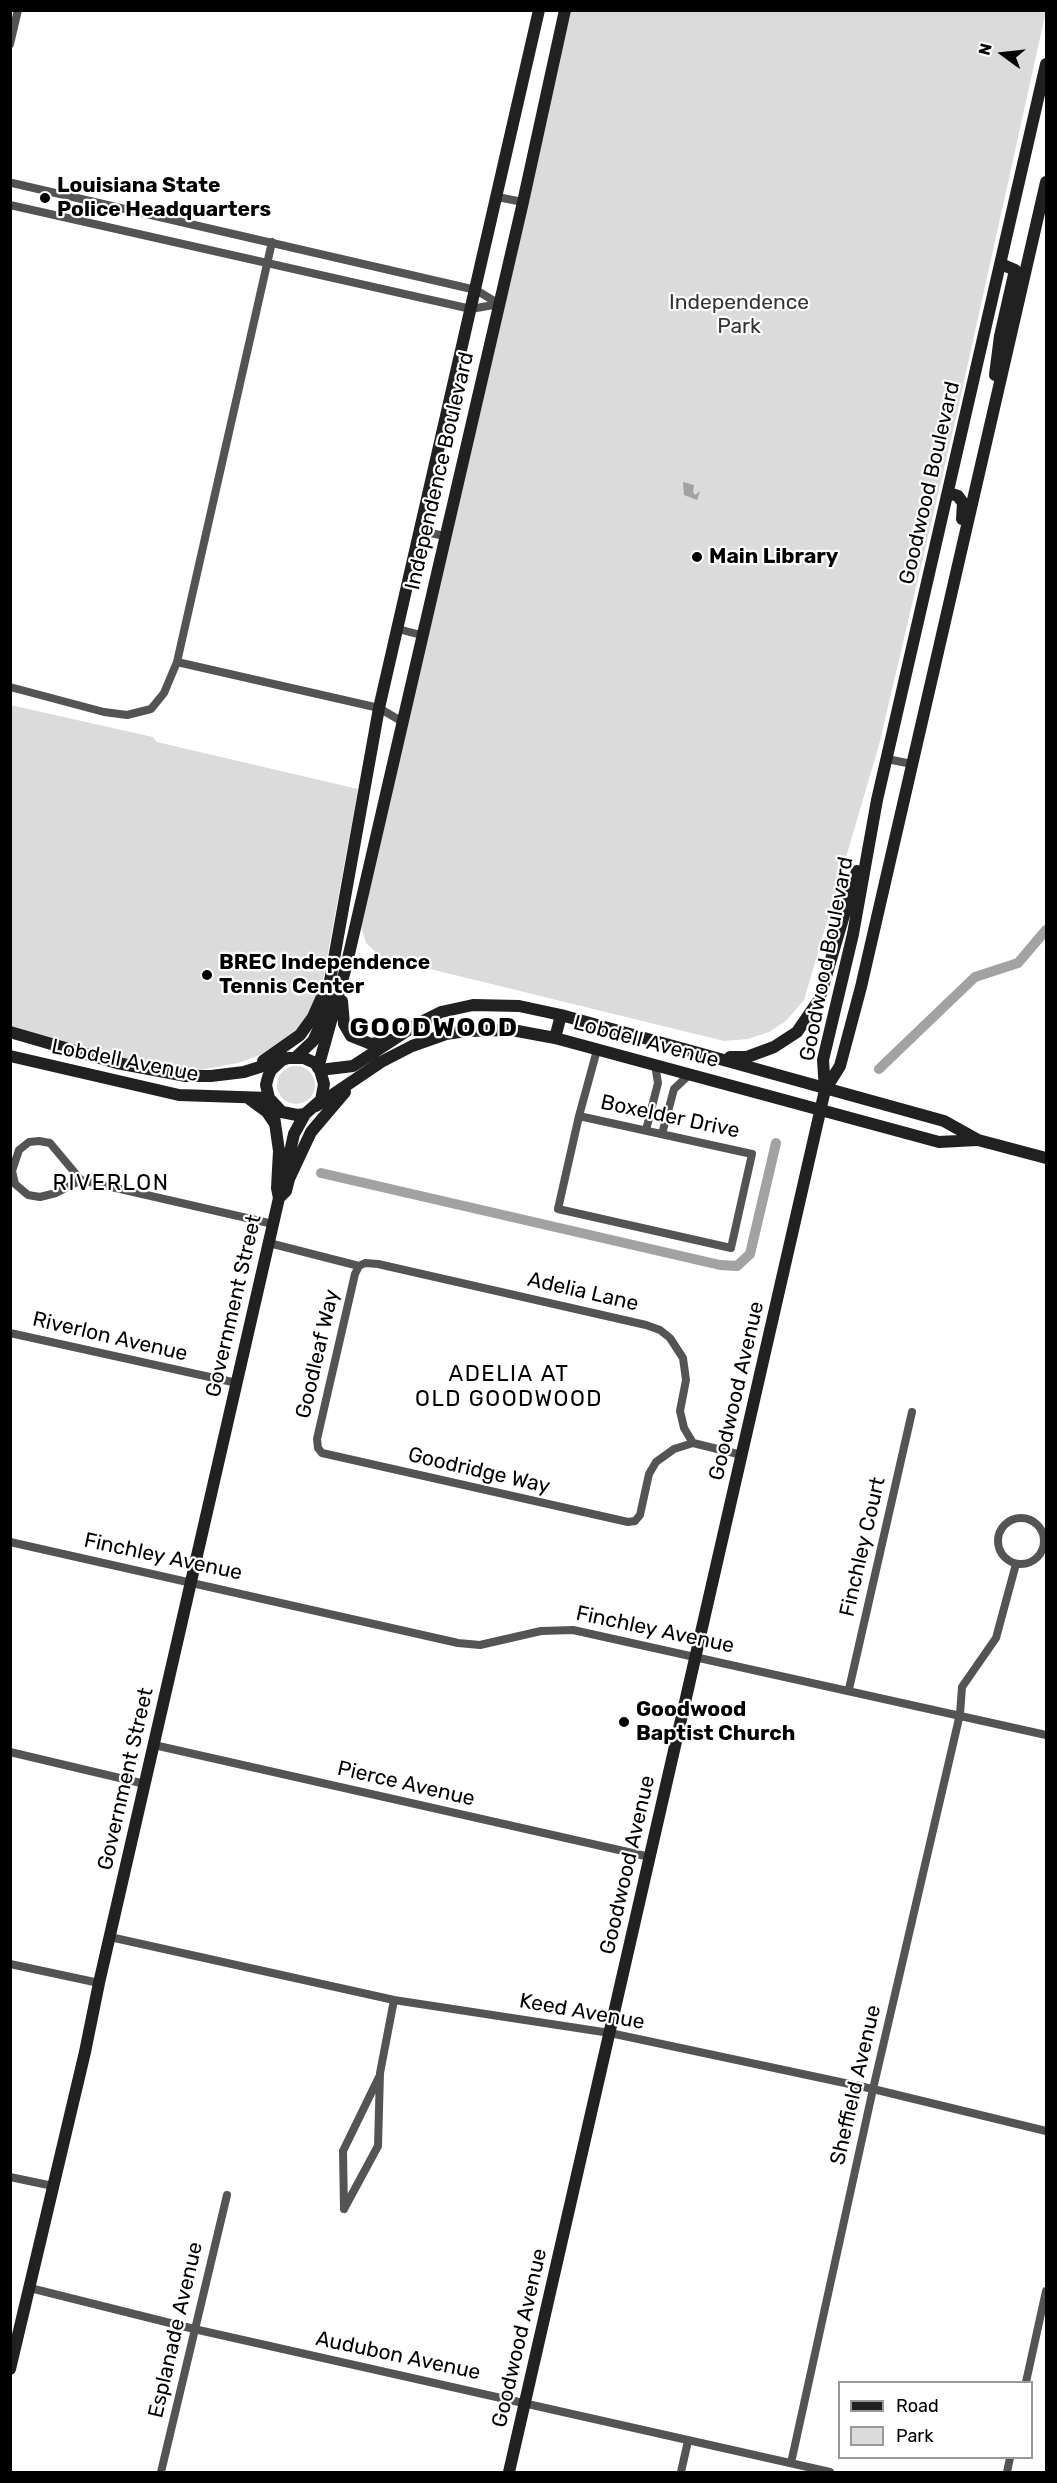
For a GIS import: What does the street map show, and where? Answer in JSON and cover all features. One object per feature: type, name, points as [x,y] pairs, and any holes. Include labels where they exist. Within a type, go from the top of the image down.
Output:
[{"type":"main road","name":"Independence Boulevard","points":[[330,975],[379,708],[539,10]]},
{"type":"main road","name":"Independence Boulevard","points":[[341,987],[523,202],[565,10]]},
{"type":"main road","name":"Goodwood Boulevard","points":[[825,1090],[824,1060],[853,934],[877,800],[1047,64]]},
{"type":"main road","name":"Goodwood Boulevard","points":[[825,1090],[840,1066],[861,987],[1047,182]]},
{"type":"main road","points":[[996,397],[996,361],[1015,270],[1001,264]]},
{"type":"main road","points":[[949,493],[958,496],[963,503],[961,550]]},
{"type":"main road","points":[[720,1058],[747,1057],[774,1047],[797,1032],[819,1000],[877,800]]},
{"type":"main road","points":[[853,934],[851,973],[861,987]]},
{"type":"main road","points":[[296,1057],[313,1041],[321,1028],[330,975]]},
{"type":"main road","points":[[254,1070],[292,1042],[307,1027],[319,1007],[330,975]]},
{"type":"main road","points":[[341,987],[342,1016],[351,1036],[370,1044],[392,1039]]},
{"type":"main road","points":[[319,1069],[341,987]]},
{"type":"main road","name":"Lobdell Avenue","points":[[319,1069],[353,1066],[392,1039],[441,1012],[473,1005],[496,1004],[561,1015],[784,1075],[825,1090],[944,1121],[978,1140],[1047,1158]]},
{"type":"main road","points":[[441,1012],[446,1034]]},
{"type":"main road","points":[[555,1038],[561,1015]]},
{"type":"main road","name":"Lobdell Avenue","points":[[316,1106],[398,1053],[446,1034],[466,1030],[512,1030],[555,1038],[939,1142],[978,1140]]},
{"type":"main road","name":"Lobdell Avenue","points":[[10,1032],[109,1061],[162,1072],[211,1076],[254,1070],[282,1060]]},
{"type":"main road","name":"Lobdell Avenue","points":[[10,1056],[179,1095],[270,1100]]},
{"type":"main road","points":[[296,1057],[310,1060],[319,1069],[323,1076],[324,1093],[316,1106],[305,1114],[297,1115],[282,1112],[270,1100],[266,1085],[271,1070],[282,1060],[296,1057]]},
{"type":"main road","points":[[289,1179],[311,1132],[350,1084]]},
{"type":"main road","name":"Goodwood Avenue","points":[[509,2472],[825,1090]]},
{"type":"main road","points":[[248,1098],[267,1112],[276,1125]]},
{"type":"main road","name":"Government Street","points":[[11,2362],[85,2052],[279,1198],[277,1188],[279,1151],[270,1100]]},
{"type":"main road","name":"Government Street","points":[[279,1198],[286,1191],[289,1179],[291,1143],[305,1114]]},
{"type":"street","points":[[10,44],[18,10]]},
{"type":"street","points":[[11,182],[476,290],[499,304]]},
{"type":"street","points":[[497,197],[523,202]]},
{"type":"street","points":[[10,205],[471,309],[499,304]]},
{"type":"street","points":[[10,687],[104,712],[127,715],[151,709],[164,693],[177,662],[272,242]]},
{"type":"street","points":[[420,531],[445,536]]},
{"type":"street","points":[[398,629],[421,635]]},
{"type":"street","points":[[177,662],[379,708],[401,721]]},
{"type":"street","points":[[887,759],[912,764]]},
{"type":"street","points":[[579,1116],[597,1050]]},
{"type":"street","points":[[646,1130],[658,1083],[655,1065]]},
{"type":"street","points":[[663,1134],[674,1089],[690,1074]]},
{"type":"street","name":"Boxelder Drive","points":[[579,1116],[646,1130],[752,1154],[731,1248],[558,1209],[579,1116]]},
{"type":"street","points":[[81,1180],[56,1193],[40,1197],[28,1195],[15,1184],[12,1172],[18,1150],[29,1142],[51,1143],[81,1180],[273,1224]]},
{"type":"street","name":"Adelia Lane","points":[[269,1243],[359,1266],[365,1263],[378,1263],[660,1330],[670,1338],[683,1358],[686,1380],[680,1411],[684,1428],[693,1443]]},
{"type":"street","name":"Goodleaf Way","points":[[320,1451],[318,1438],[355,1274],[359,1266]]},
{"type":"street","name":"Riverlon Avenue","points":[[10,1333],[237,1383]]},
{"type":"street","name":"Finchley Court","points":[[849,1689],[912,1412]]},
{"type":"street","points":[[693,1443],[742,1455]]},
{"type":"street","name":"Goodridge Way","points":[[320,1451],[328,1455],[620,1522],[632,1522],[640,1515],[649,1474],[656,1462],[674,1449],[693,1443]]},
{"type":"street","points":[[1014,1518],[1025,1518],[1035,1522],[1044,1540],[1042,1550],[1036,1559],[1027,1564],[1016,1564],[1007,1560],[1000,1552],[997,1542],[999,1532],[1005,1523],[1014,1518]]},
{"type":"street","name":"Finchley Avenue","points":[[10,1542],[470,1645],[490,1644],[541,1631],[565,1629],[849,1689],[1047,1735]]},
{"type":"street","name":"Sheffield Avenue","points":[[791,2463],[873,2089],[960,1714],[962,1687],[996,1638],[1016,1564]]},
{"type":"street","name":"Pierce Avenue","points":[[154,1745],[650,1857]]},
{"type":"street","points":[[10,1752],[145,1784]]},
{"type":"street","name":"Keed Avenue","points":[[110,1937],[394,2000],[610,2033],[873,2089],[1047,2131]]},
{"type":"street","points":[[10,1964],[99,1983]]},
{"type":"street","points":[[380,2073],[343,2151],[344,2209],[378,2146],[380,2073],[394,2000]]},
{"type":"street","points":[[10,2177],[53,2186]]},
{"type":"street","name":"Esplanade Avenue","points":[[161,2472],[226,2195]]},
{"type":"street","name":"Audubon Avenue","points":[[30,2288],[194,2329],[830,2472]]},
{"type":"street","points":[[1026,2381],[1047,2291]]},
{"type":"street","points":[[681,2472],[688,2441]]},
{"type":"green space","name":"Independence Park","points":[[567,11],[1046,11],[957,413],[879,745],[804,1000],[786,1021],[769,1032],[748,1039],[724,1041],[381,957],[366,943],[361,926]]},
{"type":"green space","points":[[10,705],[153,737],[157,742],[358,789],[323,980],[317,1002],[298,1030],[280,1045],[260,1055],[238,1063],[195,1071],[159,1070],[11,1028]]},
{"type":"green space","points":[[296,1066],[309,1072],[315,1085],[309,1098],[296,1104],[283,1098],[277,1085],[283,1072]]},
{"type":"shaded area","points":[[683,482],[694,485],[695,495],[700,491],[697,500],[684,495]]},
{"type":"waterway","points":[[879,1069],[975,977],[1018,963],[1046,930]]},
{"type":"waterway","points":[[321,1173],[720,1265],[737,1266],[750,1254],[776,1143]]},
{"type":"place","name":"Louisiana State Police Headquarters","points":[[45,198]]},
{"type":"place","name":"Main Library","points":[[697,557]]},
{"type":"place","name":"BREC Independence Tennis Center","points":[[207,975]]},
{"type":"place","name":"Goodwood Baptist Church","points":[[624,1722]]},
{"type":"district","name":"GOODWOOD","points":[[434,1028]]},
{"type":"district","name":"RIVERLON","points":[[111,1184]]},
{"type":"district","name":"ADELIA AT OLD GOODWOOD","points":[[509,1388]]}]
